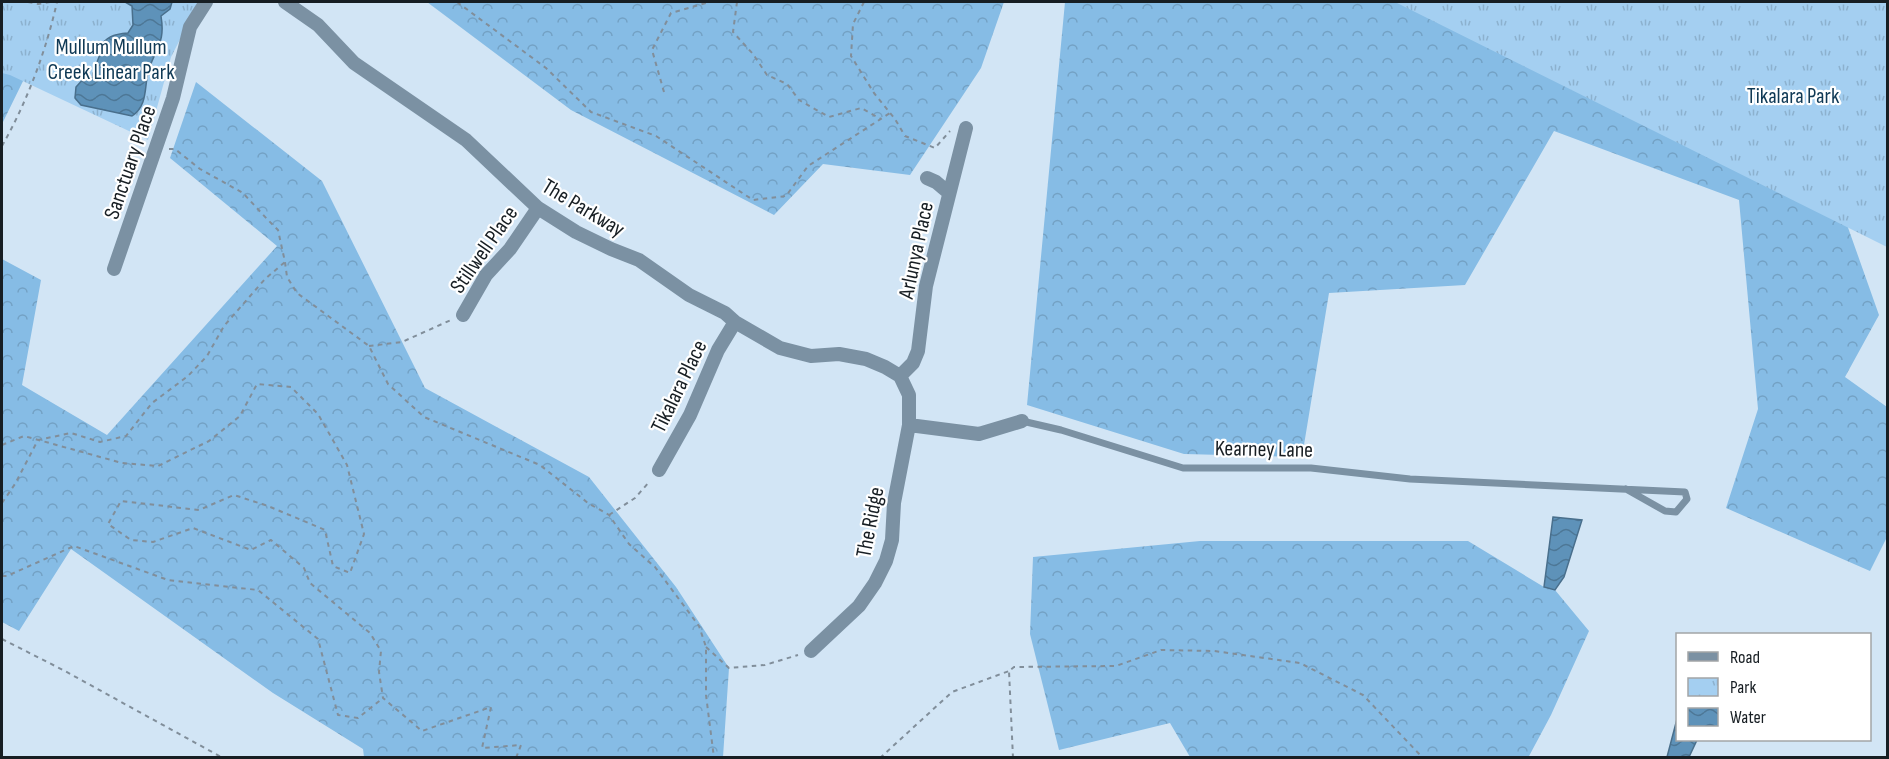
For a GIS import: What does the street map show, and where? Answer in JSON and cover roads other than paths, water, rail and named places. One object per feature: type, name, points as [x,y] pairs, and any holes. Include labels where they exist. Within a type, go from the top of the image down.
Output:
[{"type":"street","name":"Sanctuary Place","points":[[114,269],[173,98],[190,27],[206,2]]},
{"type":"street","name":"The Parkway","points":[[285,2],[318,25],[362,69],[466,140],[538,208],[585,236],[639,260],[689,295],[725,313],[735,322],[780,348],[811,356],[839,354],[866,359],[900,376]]},
{"type":"street","name":"Arlunya Place","points":[[900,376],[913,363],[918,351],[926,286],[966,128]]},
{"type":"street","points":[[927,178],[936,182],[948,193]]},
{"type":"street","name":"Stillwell Place","points":[[463,315],[486,275],[510,249],[538,208]]},
{"type":"street","name":"Tikalara Place","points":[[659,470],[690,416],[718,350],[735,322]]},
{"type":"street","name":"The Ridge","points":[[811,651],[859,606],[876,583],[892,540],[894,503],[909,425],[909,395],[900,376]]},
{"type":"street","name":"Kearney Lane","points":[[909,425],[980,434],[1022,421]]},
{"type":"lane","name":"Kearney Lane","points":[[1022,421],[1061,430],[1183,468],[1311,468],[1410,479],[1626,489],[1686,492],[1687,499],[1676,512],[1665,511],[1626,489]]},
{"type":"water","points":[[125,2],[172,2],[170,9],[161,16],[161,37],[148,72],[144,99],[138,111],[132,116],[81,105],[75,98],[76,87],[85,77],[93,78],[93,73],[98,68],[97,62],[101,52],[98,49],[101,45],[110,37],[128,33],[133,25],[132,6]]},
{"type":"water","points":[[1553,517],[1582,520],[1564,577],[1555,590],[1544,587]]},
{"type":"water","points":[[1676,723],[1676,741],[1697,741],[1689,757],[1667,757]]},
{"type":"park label","name":"Mullum Mullum Creek Linear Park","points":[[111,58]]},
{"type":"park label","name":"Tikalara Park","points":[[1793,95]]}]
